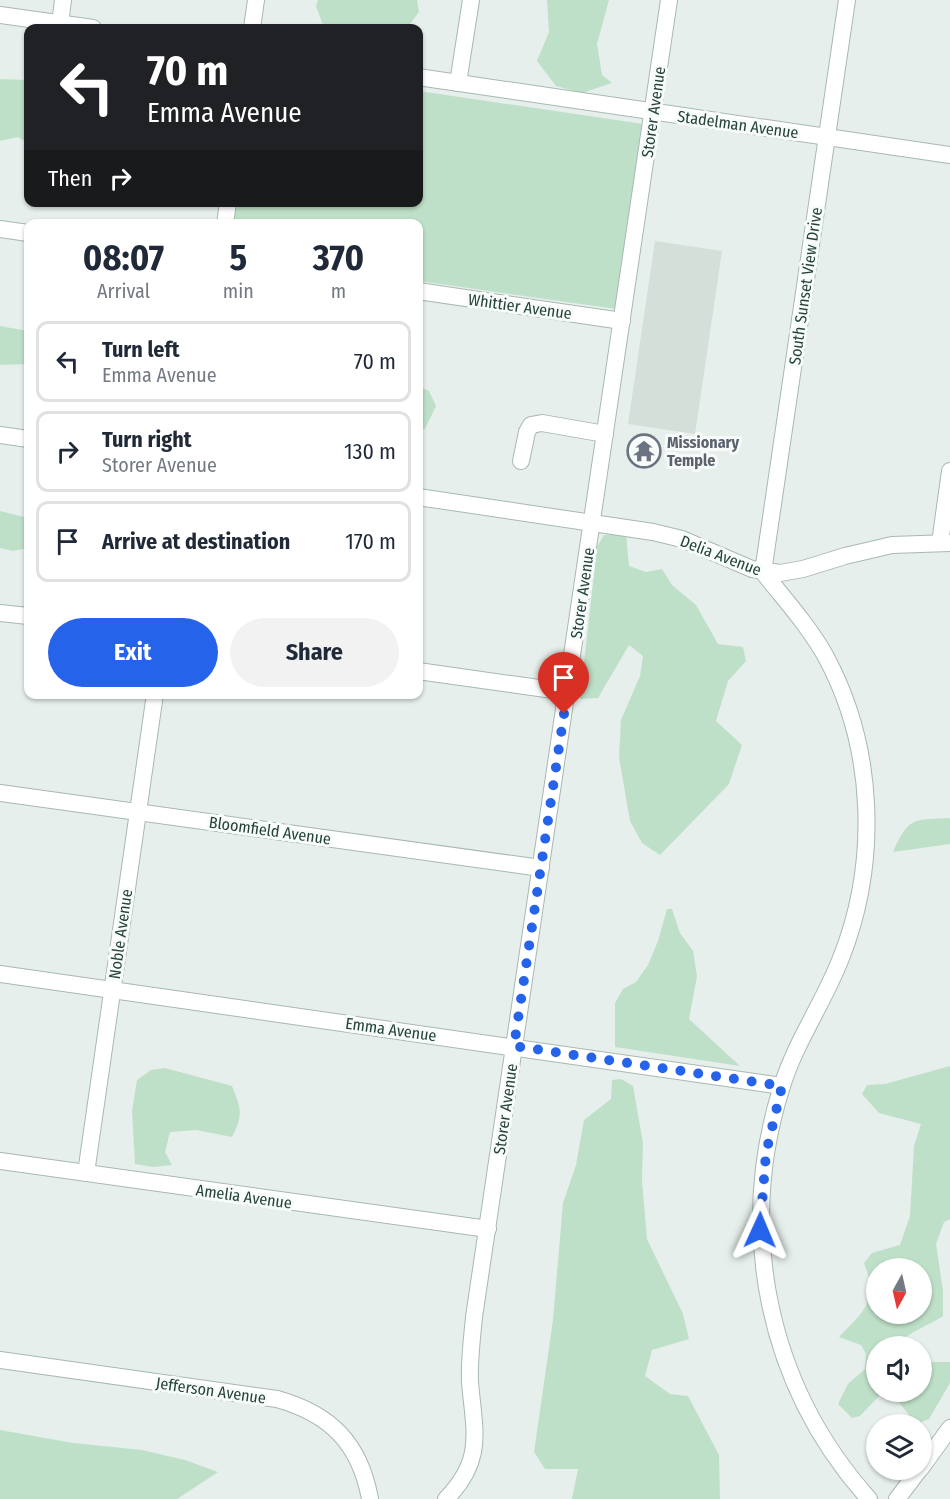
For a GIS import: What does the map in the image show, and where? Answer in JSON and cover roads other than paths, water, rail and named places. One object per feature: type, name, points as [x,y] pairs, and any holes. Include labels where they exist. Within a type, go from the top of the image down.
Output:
[{"type":"street","points":[[0,15],[60,24],[63,0]]},
{"type":"street","points":[[253,24],[256,0]]},
{"type":"street","points":[[458,83],[471,0]]},
{"type":"street","name":"Storer Avenue","points":[[446,1499],[466,1471],[475,1444],[470,1353],[669,0]]},
{"type":"street","name":"South Sunset View Drive","points":[[763,572],[846,0]]},
{"type":"street","name":"Stadelman Avenue","points":[[423,78],[950,155]]},
{"type":"street","points":[[0,229],[24,232]]},
{"type":"street","name":"Whittier Avenue","points":[[423,292],[622,321]]},
{"type":"street","points":[[521,461],[527,432],[531,425],[542,423],[605,434]]},
{"type":"street","points":[[0,435],[24,438]]},
{"type":"street","points":[[945,543],[950,471]]},
{"type":"street","name":"Delia Avenue","points":[[423,498],[592,522],[682,539],[763,572],[780,573],[803,570],[861,551],[892,545],[945,543]]},
{"type":"street","points":[[763,572],[815,639],[838,682],[856,735],[867,810],[865,863],[855,921],[831,983],[802,1039],[782,1086],[770,1131],[761,1195],[762,1262],[772,1317],[789,1367],[813,1418],[840,1464],[869,1499]]},
{"type":"street","points":[[0,613],[24,616]]},
{"type":"street","points":[[423,671],[567,692]]},
{"type":"street","name":"Noble Avenue","points":[[86,1173],[154,699]]},
{"type":"street","name":"Bloomfield Avenue","points":[[0,793],[541,868]]},
{"type":"street","name":"Emma Avenue","points":[[0,974],[782,1086]]},
{"type":"street","name":"Amelia Avenue","points":[[0,1161],[488,1229]]},
{"type":"street","name":"Jefferson Avenue","points":[[0,1360],[277,1399],[295,1404],[320,1416],[345,1438],[362,1467],[370,1499]]},
{"type":"street","points":[[932,1453],[950,1428]]},
{"type":"street","points":[[897,1499],[912,1480]]},
{"type":"place","name":"Missionary Temple","points":[[644,451]]}]
